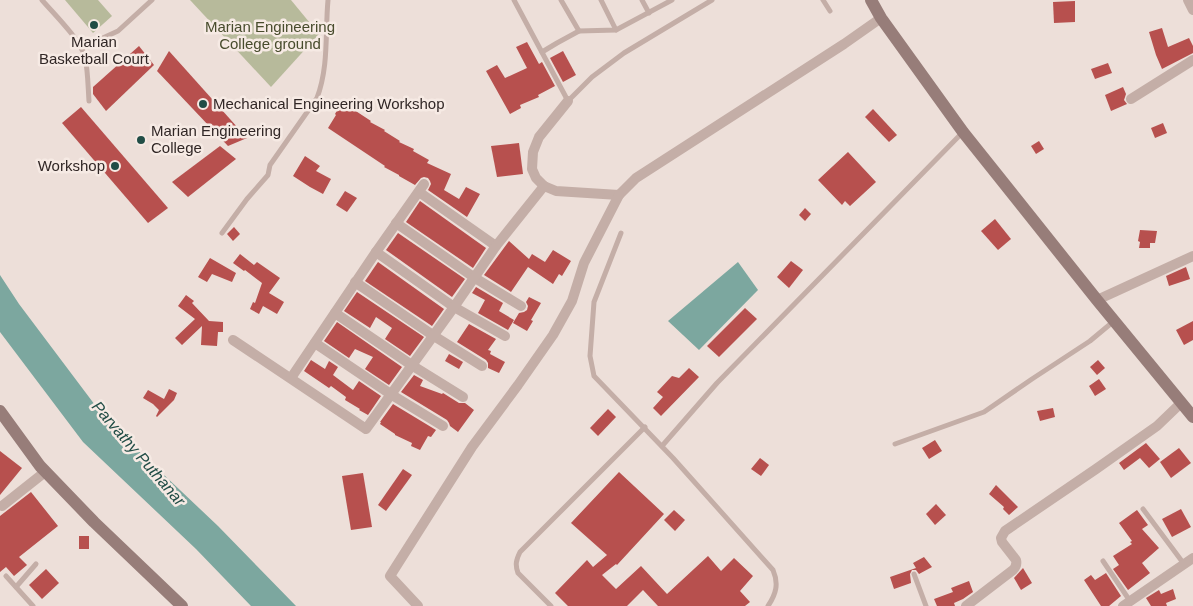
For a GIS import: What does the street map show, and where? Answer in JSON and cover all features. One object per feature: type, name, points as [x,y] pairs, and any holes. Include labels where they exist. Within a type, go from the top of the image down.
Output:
[{"type":"street","points":[[871,0],[881,18],[962,132],[1193,417]]},
{"type":"street","points":[[1188,0],[1193,10]]},
{"type":"street","points":[[418,606],[390,576],[472,447],[553,335],[572,301],[584,263],[619,195],[636,178],[844,44],[881,18]]},
{"type":"street","points":[[1131,99],[1193,60]]},
{"type":"street","points":[[568,101],[539,137],[533,152],[532,169],[536,178],[544,186],[556,191],[619,195]]},
{"type":"street","points":[[233,340],[366,430],[496,246],[544,186]]},
{"type":"street","points":[[291,378],[355,282],[422,188],[496,246]]},
{"type":"street","points":[[396,223],[475,278],[521,306]]},
{"type":"street","points":[[376,252],[454,307],[505,336]]},
{"type":"street","points":[[1097,300],[1193,256]]},
{"type":"street","points":[[355,282],[482,366]]},
{"type":"street","points":[[335,312],[412,366],[464,397]]},
{"type":"street","points":[[315,343],[392,395],[443,426]]},
{"type":"street","points":[[966,606],[1015,567],[1016,560],[1002,542],[1001,538],[1005,531],[1157,426],[1181,402]]},
{"type":"street","points":[[0,411],[45,472],[182,606]]},
{"type":"street","points":[[2,506],[45,472]]},
{"type":"street","points":[[1127,604],[1193,558]]},
{"type":"lane","points":[[42,0],[81,48],[85,57],[89,101]]},
{"type":"lane","points":[[81,48],[118,31],[152,0]]},
{"type":"lane","points":[[222,233],[247,199],[268,175],[270,166],[317,98],[322,86],[326,60],[328,0]]},
{"type":"lane","points":[[514,0],[568,101],[592,76],[624,53],[712,0]]},
{"type":"lane","points":[[561,0],[579,32]]},
{"type":"lane","points":[[600,0],[616,30]]},
{"type":"lane","points":[[642,0],[649,13]]},
{"type":"lane","points":[[542,52],[556,42],[579,32],[616,30],[672,0]]},
{"type":"lane","points":[[823,0],[830,11]]},
{"type":"lane","points":[[662,446],[716,383],[962,132]]},
{"type":"lane","points":[[621,234],[594,302],[590,356],[594,376],[645,427],[773,570],[777,585],[776,592],[768,606]]},
{"type":"lane","points":[[895,444],[984,412],[1090,341],[1114,321]]},
{"type":"lane","points":[[551,606],[518,572],[516,562],[520,552],[645,427]]},
{"type":"lane","points":[[1143,509],[1184,564]]},
{"type":"lane","points":[[1103,561],[1127,604]]},
{"type":"lane","points":[[16,587],[36,564]]},
{"type":"lane","points":[[914,574],[926,606]]},
{"type":"lane","points":[[6,576],[33,606]]},
{"type":"green space","name":"Marian Basketball Court","points":[[65,0],[98,0],[112,16],[93,33]]},
{"type":"green space","name":"Marian Engineering College ground","points":[[190,0],[291,0],[319,34],[271,87]]},
{"type":"water","points":[[738,262],[758,290],[699,350],[668,321]]},
{"type":"water","name":"Parvathy Puthanar","points":[[0,275],[19,304],[107,421],[218,526],[296,606],[251,606],[196,549],[83,442],[0,332]]},
{"type":"building","points":[[1075,1],[1075,22],[1054,23],[1053,2]]},
{"type":"building","points":[[1162,28],[1168,47],[1189,38],[1193,46],[1193,53],[1162,69],[1149,32]]},
{"type":"building","points":[[527,42],[539,64],[542,62],[555,86],[538,95],[539,97],[520,105],[521,108],[510,114],[486,71],[497,65],[505,78],[527,68],[516,47]]},
{"type":"building","points":[[139,46],[154,65],[106,111],[93,94],[93,87]]},
{"type":"building","name":"Mechanical Engineering Workshop","points":[[169,51],[247,138],[228,146],[157,71]]},
{"type":"building","points":[[563,51],[576,75],[563,82],[550,58]]},
{"type":"building","points":[[1108,63],[1112,73],[1095,79],[1091,69]]},
{"type":"building","points":[[1123,87],[1126,94],[1124,100],[1127,104],[1111,111],[1105,95]]},
{"type":"building","points":[[342,102],[385,130],[399,142],[414,149],[413,151],[429,160],[427,163],[451,174],[444,190],[459,199],[466,187],[480,194],[467,217],[428,190],[431,184],[428,178],[421,178],[415,185],[384,167],[328,128]]},
{"type":"building","name":"Workshop","points":[[81,107],[168,208],[148,223],[62,123]]},
{"type":"building","points":[[873,109],[897,135],[889,142],[865,117]]},
{"type":"building","points":[[1163,123],[1167,133],[1155,138],[1151,128]]},
{"type":"building","points":[[1039,141],[1044,149],[1036,154],[1031,146]]},
{"type":"building","points":[[519,143],[523,174],[497,177],[491,146]]},
{"type":"building","points":[[220,146],[236,159],[188,197],[172,182]]},
{"type":"building","points":[[848,152],[876,182],[850,206],[845,201],[842,205],[818,180]]},
{"type":"building","points":[[305,156],[320,166],[316,171],[331,179],[323,194],[293,176]]},
{"type":"building","points":[[345,191],[357,198],[347,212],[336,205]]},
{"type":"building","points":[[420,201],[486,248],[473,268],[406,222]]},
{"type":"building","points":[[805,208],[811,214],[805,221],[799,215]]},
{"type":"building","points":[[995,219],[1011,239],[998,250],[981,231]]},
{"type":"building","points":[[234,227],[240,234],[233,241],[227,234]]},
{"type":"building","points":[[1140,230],[1157,231],[1155,243],[1150,243],[1150,248],[1139,248]]},
{"type":"building","points":[[398,233],[465,279],[452,297],[386,250]]},
{"type":"building","points":[[509,241],[529,259],[532,254],[545,262],[553,250],[571,261],[562,276],[559,274],[553,284],[528,267],[511,292],[484,275]]},
{"type":"building","points":[[240,254],[254,265],[257,262],[280,278],[269,293],[284,302],[277,314],[263,306],[259,314],[250,309],[253,302],[255,303],[262,283],[233,263]]},
{"type":"building","points":[[210,258],[236,273],[232,282],[212,274],[207,282],[198,277]]},
{"type":"building","points":[[791,261],[803,270],[789,288],[777,277]]},
{"type":"building","points":[[378,262],[444,309],[432,326],[365,281]]},
{"type":"building","points":[[1186,267],[1190,279],[1169,286],[1166,276]]},
{"type":"building","points":[[476,287],[503,303],[499,311],[514,320],[508,330],[478,313],[485,300],[472,293]]},
{"type":"building","points":[[357,292],[424,337],[410,356],[385,339],[392,328],[376,317],[370,328],[344,311]]},
{"type":"building","points":[[186,295],[194,301],[192,303],[209,321],[223,322],[223,332],[218,332],[217,346],[201,345],[202,326],[182,345],[175,338],[195,319],[178,306]]},
{"type":"building","points":[[529,297],[541,303],[527,331],[513,323],[519,313],[527,310],[526,302]]},
{"type":"building","points":[[745,308],[757,319],[719,357],[707,346]]},
{"type":"building","points":[[1193,321],[1193,340],[1184,345],[1176,330]]},
{"type":"building","points":[[337,322],[402,367],[389,385],[365,369],[373,357],[355,349],[349,358],[324,341]]},
{"type":"building","points":[[469,324],[496,339],[488,350],[491,351],[490,354],[505,362],[499,373],[488,368],[486,360],[457,342]]},
{"type":"building","points":[[449,354],[463,362],[459,369],[445,361]]},
{"type":"building","points":[[311,360],[325,369],[329,361],[338,367],[333,375],[353,390],[359,381],[381,396],[368,415],[345,400],[346,397],[331,386],[329,388],[304,371]]},
{"type":"building","points":[[1098,360],[1105,368],[1097,375],[1090,367]]},
{"type":"building","points":[[689,368],[699,377],[661,416],[653,408],[663,397],[657,392],[672,376],[679,378]]},
{"type":"building","points":[[414,375],[423,380],[420,386],[443,393],[459,403],[465,403],[474,410],[458,432],[450,426],[447,420],[401,392]]},
{"type":"building","points":[[1099,379],[1106,389],[1095,396],[1089,386]]},
{"type":"building","points":[[169,389],[177,393],[174,400],[157,417],[159,410],[143,398],[148,390],[164,399]]},
{"type":"building","points":[[393,404],[436,430],[431,437],[428,436],[420,450],[411,446],[412,443],[395,435],[380,424]]},
{"type":"building","points":[[1053,408],[1055,417],[1040,421],[1037,411]]},
{"type":"building","points":[[608,409],[616,417],[598,436],[590,428]]},
{"type":"building","points":[[935,440],[942,451],[929,459],[922,448]]},
{"type":"building","points":[[1146,443],[1160,459],[1149,468],[1140,458],[1124,470],[1119,463]]},
{"type":"building","points":[[1179,448],[1191,463],[1171,478],[1160,462]]},
{"type":"building","points":[[0,451],[22,468],[0,495]]},
{"type":"building","points":[[760,458],[769,465],[761,476],[751,469]]},
{"type":"building","points":[[403,469],[412,475],[386,511],[378,505]]},
{"type":"building","points":[[619,472],[664,514],[617,565],[602,575],[616,589],[641,566],[667,594],[708,556],[721,571],[734,558],[753,576],[740,591],[750,602],[745,606],[658,606],[643,590],[627,606],[568,606],[555,593],[587,560],[593,567],[607,555],[571,523]]},
{"type":"building","points":[[363,473],[372,527],[351,530],[342,476]]},
{"type":"building","points":[[996,485],[1018,507],[1009,515],[1003,509],[1004,507],[989,494]]},
{"type":"building","points":[[31,492],[58,526],[19,557],[27,565],[14,576],[6,567],[0,572],[0,516]]},
{"type":"building","points":[[936,504],[946,515],[935,525],[926,514]]},
{"type":"building","points":[[1181,509],[1191,527],[1172,537],[1162,519]]},
{"type":"building","points":[[674,510],[685,520],[675,531],[664,520]]},
{"type":"building","points":[[1137,510],[1148,525],[1142,529],[1159,548],[1142,563],[1150,573],[1128,590],[1113,569],[1119,565],[1113,556],[1132,544],[1130,542],[1132,541],[1119,523]]},
{"type":"building","points":[[79,536],[89,536],[89,549],[79,549]]},
{"type":"building","points":[[924,557],[932,567],[919,574],[916,570],[912,570],[910,574],[911,583],[894,589],[890,577],[916,568],[913,563]]},
{"type":"building","points":[[1023,568],[1032,583],[1021,590],[1014,578]]},
{"type":"building","points":[[46,569],[59,583],[42,599],[29,585]]},
{"type":"building","points":[[1106,573],[1121,596],[1109,606],[1101,606],[1084,580],[1091,575],[1095,580]]},
{"type":"building","points":[[969,581],[973,592],[954,603],[955,606],[937,606],[934,599],[953,592],[951,588]]},
{"type":"building","points":[[1173,589],[1176,599],[1166,603],[1167,606],[1151,606],[1146,598],[1159,590],[1161,594]]},
{"type":"place","name":"Marian Basketball Court","points":[[94,25]]},
{"type":"place","name":"Mechanical Engineering Workshop","points":[[203,104]]},
{"type":"place","name":"Marian Engineering College","points":[[141,140]]},
{"type":"place","name":"Workshop","points":[[115,166]]}]
